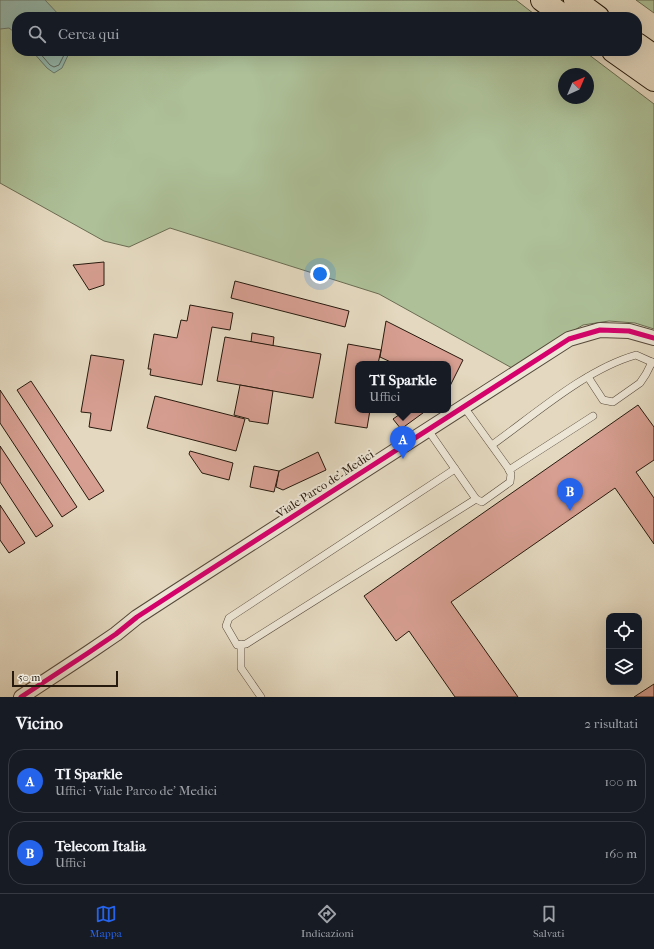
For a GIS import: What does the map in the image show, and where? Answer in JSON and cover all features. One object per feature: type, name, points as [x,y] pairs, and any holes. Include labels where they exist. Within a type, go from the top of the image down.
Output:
[{"type":"highway","points":[[542,0],[558,12]]},
{"type":"highway","points":[[575,0],[591,12]]},
{"type":"highway","points":[[642,48],[654,56]]},
{"type":"highway","points":[[620,56],[654,80]]},
{"type":"street","name":"Viale Parco de' Medici","points":[[21,697],[116,634],[137,617],[569,339],[600,330],[629,331],[654,338]]},
{"type":"lane","points":[[492,445],[574,385],[588,377],[620,359],[636,354],[653,363],[640,383],[614,402],[603,400],[588,377]]},
{"type":"lane","points":[[428,430],[476,499],[482,502],[510,482],[511,474],[464,407]]},
{"type":"lane","points":[[509,470],[593,416]]},
{"type":"lane","points":[[455,469],[229,618],[226,626],[237,644],[246,644],[476,499]]},
{"type":"lane","points":[[241,644],[241,668],[260,697]]},
{"type":"green space","points":[[0,0],[516,0],[532,12],[12,12],[12,56],[591,56],[654,104],[654,329],[635,323],[609,321],[583,325],[512,368],[379,294],[170,228],[129,247],[104,241],[0,183]]},
{"type":"green space","points":[[636,0],[654,0],[654,13]]},
{"type":"water","points":[[0,0],[45,0],[56,12],[12,12],[12,30],[9,28],[0,29]]},
{"type":"water","points":[[36,56],[68,56],[62,68],[54,73],[47,68]]},
{"type":"building","points":[[104,262],[104,285],[89,290],[73,265]]},
{"type":"building","points":[[235,281],[349,311],[345,327],[231,298]]},
{"type":"building","points":[[190,305],[233,313],[230,330],[212,327],[202,385],[150,375],[151,369],[148,369],[154,334],[177,338],[181,320],[187,321]]},
{"type":"building","points":[[386,321],[463,360],[451,384],[451,361],[389,361],[380,357]]},
{"type":"building","points":[[252,333],[274,337],[273,346],[251,342]]},
{"type":"building","points":[[225,337],[321,354],[313,398],[217,381]]},
{"type":"building","points":[[348,344],[381,350],[379,361],[355,361],[355,413],[370,413],[367,428],[335,423]]},
{"type":"building","points":[[91,355],[124,360],[111,431],[89,427],[91,413],[81,412]]},
{"type":"building","points":[[31,381],[104,491],[89,500],[17,390]]},
{"type":"building","points":[[240,385],[273,391],[268,424],[249,421],[249,419],[234,415]]},
{"type":"building","points":[[0,390],[77,507],[62,517],[0,423]]},
{"type":"building","points":[[155,396],[245,419],[236,451],[147,428]]},
{"type":"building","points":[[638,405],[654,427],[654,460],[636,472],[654,498],[654,544],[615,488],[451,602],[518,697],[455,697],[409,631],[396,641],[364,596]]},
{"type":"building","points":[[402,413],[423,413],[401,429],[393,419]]},
{"type":"building","points":[[0,446],[53,526],[36,537],[0,482]]},
{"type":"building","points":[[190,451],[233,463],[229,480],[202,473],[189,454]]},
{"type":"building","points":[[318,452],[326,470],[283,490],[276,487],[279,471]]},
{"type":"building","points":[[254,466],[279,471],[274,492],[250,487]]},
{"type":"building","points":[[0,505],[25,543],[9,553],[0,540]]},
{"type":"building","points":[[654,684],[654,697],[634,697]]},
{"type":"cycle path","points":[[21,697],[116,634],[137,617],[569,339],[600,330],[629,331],[654,338]]},
{"type":"place","name":"TI Sparkle","points":[[403,459]]},
{"type":"place","name":"Telecom Italia","points":[[570,511]]}]
